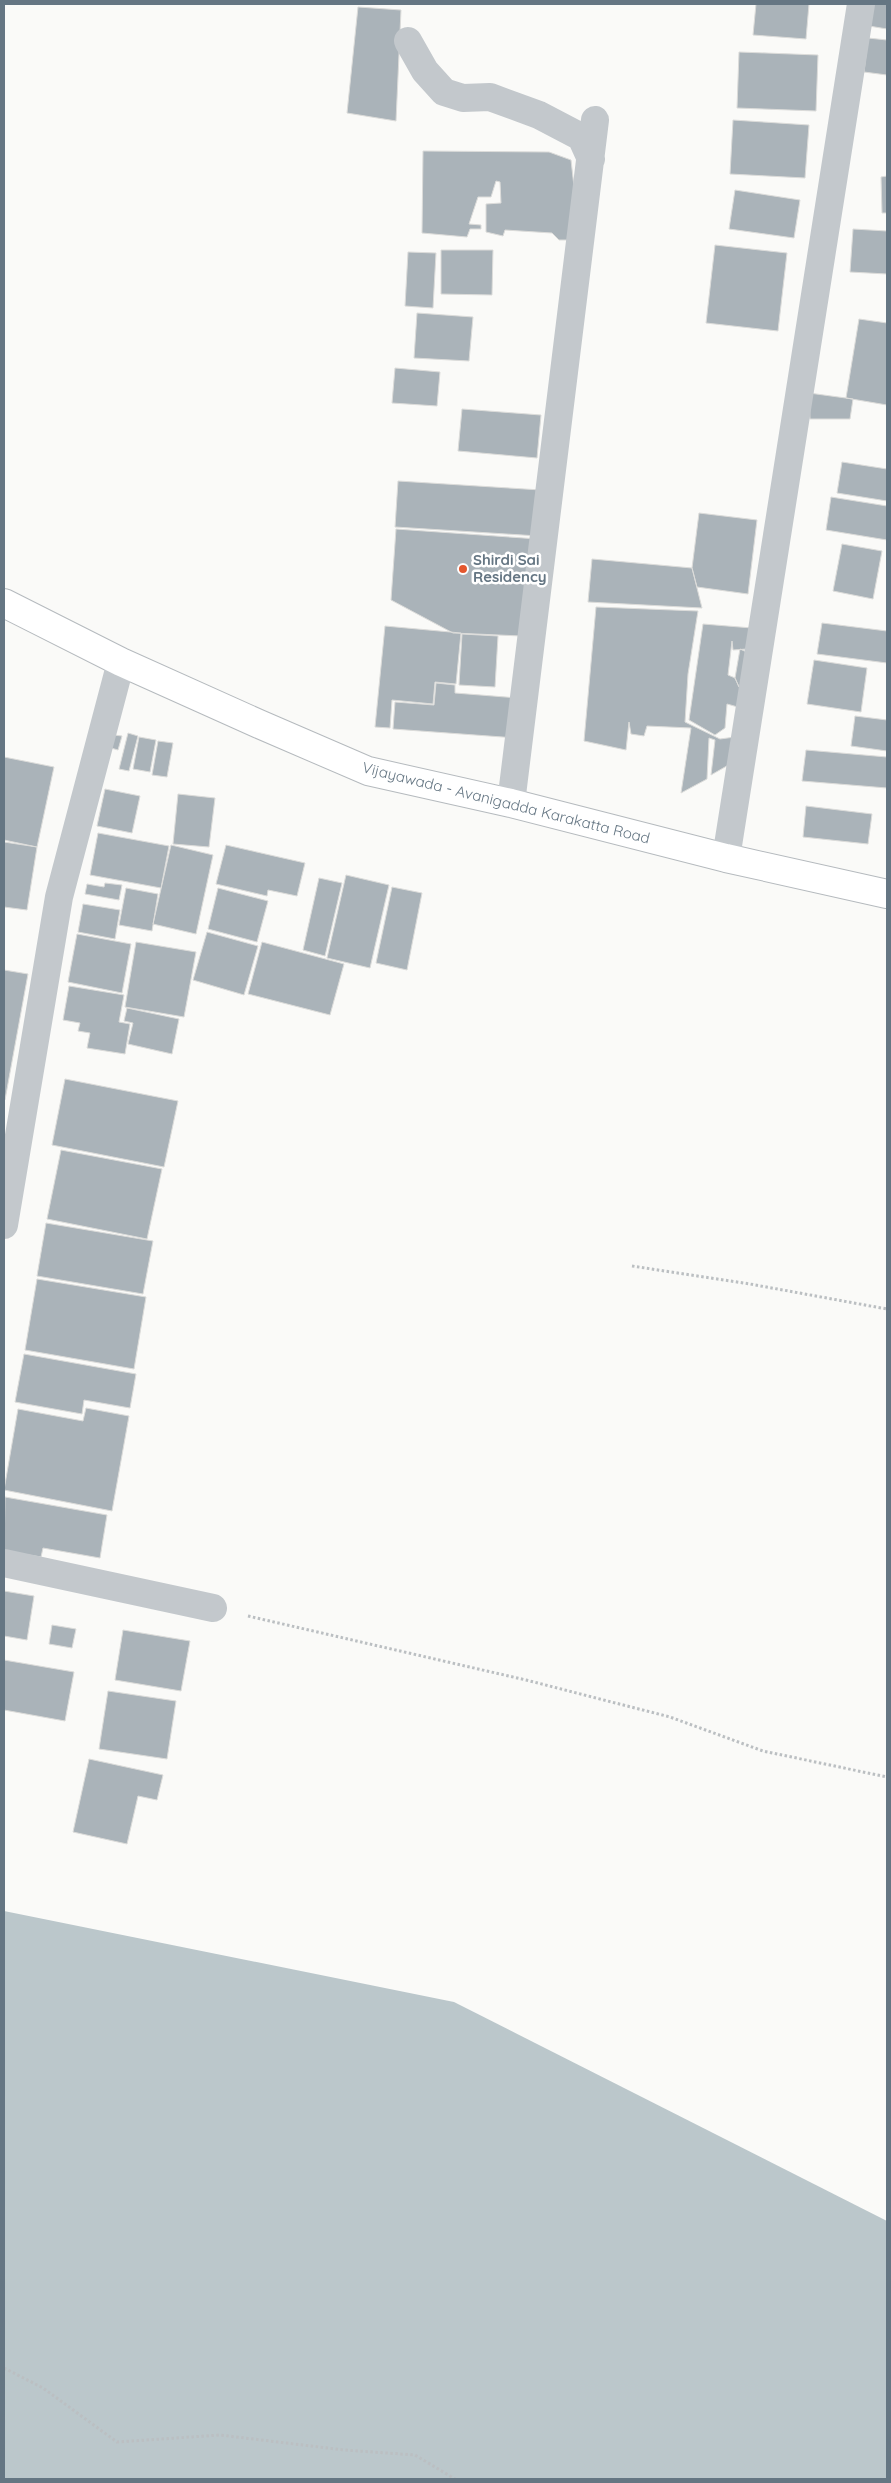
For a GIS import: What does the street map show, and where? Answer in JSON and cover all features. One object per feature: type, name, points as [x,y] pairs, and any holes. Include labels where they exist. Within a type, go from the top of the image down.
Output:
[{"type":"main road","name":"Vijayawada - Avanigadda Karakatta Road","points":[[4,603],[122,662],[368,771],[511,803],[726,858],[887,894]]},
{"type":"street","points":[[726,858],[861,4]]},
{"type":"street","points":[[408,42],[425,71],[444,92],[462,98],[490,97],[539,114],[581,137],[590,160]]},
{"type":"street","points":[[511,803],[595,120]]},
{"type":"street","points":[[4,1225],[59,897],[122,662]]},
{"type":"street","points":[[4,1563],[213,1608]]},
{"type":"path","points":[[632,1266],[750,1284],[887,1309]]},
{"type":"path","points":[[213,1608],[526,1680],[670,1717],[763,1751],[887,1777]]},
{"type":"path","points":[[4,2368],[42,2388],[117,2442],[220,2435],[344,2450],[415,2455],[455,2479]]},
{"type":"shaded area","points":[[4,1911],[454,2002],[887,2221],[887,2479],[4,2479]]},
{"type":"building","points":[[756,4],[809,4],[806,39],[753,35]]},
{"type":"building","points":[[866,4],[887,4],[887,29],[863,25]]},
{"type":"building","points":[[358,7],[401,10],[396,121],[347,113]]},
{"type":"building","points":[[868,38],[887,40],[887,75],[864,72]]},
{"type":"building","points":[[739,52],[818,55],[816,111],[737,108]]},
{"type":"building","points":[[733,120],[809,125],[805,178],[730,174]]},
{"type":"building","points":[[423,151],[549,152],[571,160],[578,222],[569,240],[559,240],[552,233],[505,230],[503,236],[486,232],[486,204],[501,203],[500,182],[496,181],[491,197],[478,197],[469,224],[481,225],[481,229],[470,229],[467,237],[422,233]]},
{"type":"building","points":[[887,176],[887,213],[882,213],[881,177]]},
{"type":"building","points":[[735,190],[800,200],[794,238],[729,229]]},
{"type":"building","points":[[853,229],[887,231],[887,274],[850,272]]},
{"type":"building","points":[[715,245],[787,253],[778,331],[706,323]]},
{"type":"building","points":[[441,250],[493,250],[492,295],[441,294]]},
{"type":"building","points":[[408,252],[436,253],[433,308],[405,306]]},
{"type":"building","points":[[417,313],[473,317],[469,361],[414,358]]},
{"type":"building","points":[[859,319],[887,323],[887,405],[846,398]]},
{"type":"building","points":[[395,368],[440,372],[437,406],[392,403]]},
{"type":"building","points":[[809,393],[853,399],[850,419],[810,419]]},
{"type":"building","points":[[462,409],[541,415],[537,458],[458,451]]},
{"type":"building","points":[[842,462],[887,469],[887,501],[837,493]]},
{"type":"building","points":[[398,481],[541,490],[538,536],[395,527]]},
{"type":"building","points":[[831,497],[887,506],[887,540],[826,530]]},
{"type":"building","points":[[699,513],[757,520],[748,594],[697,587],[692,568]]},
{"type":"building","name":"Shirdi Sai Residency","points":[[396,529],[538,539],[521,636],[453,633],[391,600]]},
{"type":"building","points":[[842,544],[882,551],[873,599],[833,591]]},
{"type":"building","points":[[592,559],[692,568],[702,608],[588,602]]},
{"type":"building","points":[[596,607],[698,611],[688,674],[685,722],[720,739],[735,737],[739,759],[711,775],[715,740],[709,738],[707,779],[681,793],[691,728],[647,726],[644,736],[631,734],[629,722],[626,750],[584,741]]},
{"type":"building","points":[[822,623],[887,631],[887,663],[817,654]]},
{"type":"building","points":[[703,624],[752,628],[747,649],[733,650],[732,641],[728,675],[735,678],[739,687],[745,687],[745,709],[727,704],[725,728],[715,735],[689,720]]},
{"type":"building","points":[[385,626],[461,633],[456,684],[435,682],[433,704],[392,700],[390,728],[375,727]]},
{"type":"building","points":[[462,634],[498,636],[495,687],[459,685]]},
{"type":"building","points":[[740,649],[753,655],[749,688],[739,687],[735,678]]},
{"type":"building","points":[[814,660],[867,668],[861,712],[807,704]]},
{"type":"building","points":[[436,683],[455,685],[455,693],[518,698],[516,738],[393,729],[395,702],[434,705]]},
{"type":"building","points":[[855,716],[887,720],[887,751],[851,746]]},
{"type":"building","points":[[128,733],[138,736],[129,771],[119,769]]},
{"type":"building","points":[[114,735],[122,736],[118,750],[111,748]]},
{"type":"building","points":[[139,737],[156,740],[150,772],[133,769]]},
{"type":"building","points":[[158,741],[173,743],[167,777],[152,775]]},
{"type":"building","points":[[806,750],[887,757],[887,788],[802,781]]},
{"type":"building","points":[[4,757],[54,767],[37,847],[4,840]]},
{"type":"building","points":[[105,789],[140,796],[132,833],[97,826]]},
{"type":"building","points":[[178,794],[215,798],[209,847],[173,844]]},
{"type":"building","points":[[806,806],[872,814],[868,844],[803,837]]},
{"type":"building","points":[[98,833],[169,846],[161,888],[90,875]]},
{"type":"building","points":[[4,842],[37,847],[27,910],[4,907]]},
{"type":"building","points":[[171,845],[213,855],[196,934],[153,924]]},
{"type":"building","points":[[226,845],[305,863],[297,896],[268,890],[267,896],[216,884]]},
{"type":"building","points":[[346,875],[389,885],[370,968],[327,958]]},
{"type":"building","points":[[319,878],[342,883],[325,956],[303,950]]},
{"type":"building","points":[[105,883],[122,885],[119,900],[85,894],[87,884],[104,887]]},
{"type":"building","points":[[392,887],[422,893],[407,970],[376,963]]},
{"type":"building","points":[[126,888],[158,894],[152,931],[119,925]]},
{"type":"building","points":[[218,888],[268,901],[257,942],[208,929]]},
{"type":"building","points":[[83,904],[120,910],[115,939],[78,932]]},
{"type":"building","points":[[207,932],[258,946],[244,995],[193,980]]},
{"type":"building","points":[[77,934],[131,944],[122,993],[68,982]]},
{"type":"building","points":[[136,942],[196,952],[184,1017],[125,1007]]},
{"type":"building","points":[[262,942],[344,964],[330,1015],[248,994]]},
{"type":"building","points":[[4,970],[28,974],[5,1100],[4,1100]]},
{"type":"building","points":[[69,986],[124,995],[119,1022],[130,1024],[125,1054],[87,1048],[90,1033],[78,1031],[80,1023],[63,1020]]},
{"type":"building","points":[[127,1008],[179,1019],[172,1054],[128,1044],[133,1023],[124,1021]]},
{"type":"building","points":[[65,1079],[178,1101],[164,1167],[52,1145]]},
{"type":"building","points":[[61,1150],[162,1169],[147,1239],[47,1219]]},
{"type":"building","points":[[46,1223],[153,1241],[143,1294],[37,1276]]},
{"type":"building","points":[[37,1279],[146,1297],[134,1369],[25,1350]]},
{"type":"building","points":[[24,1354],[136,1374],[130,1408],[84,1400],[82,1414],[15,1402]]},
{"type":"building","points":[[86,1408],[129,1416],[112,1511],[4,1490],[18,1409],[83,1421]]},
{"type":"building","points":[[5,1497],[107,1515],[100,1558],[43,1548],[41,1557],[4,1551]]},
{"type":"building","points":[[4,1591],[34,1596],[27,1640],[4,1636]]},
{"type":"building","points":[[52,1625],[76,1629],[72,1648],[49,1644]]},
{"type":"building","points":[[123,1630],[190,1641],[181,1691],[115,1680]]},
{"type":"building","points":[[4,1660],[74,1672],[65,1721],[4,1710]]},
{"type":"building","points":[[108,1691],[176,1701],[167,1759],[99,1749]]},
{"type":"building","points":[[89,1759],[163,1775],[157,1800],[138,1796],[127,1844],[73,1832]]},
{"type":"place","name":"Shirdi Sai Residency","points":[[463,569]]}]
